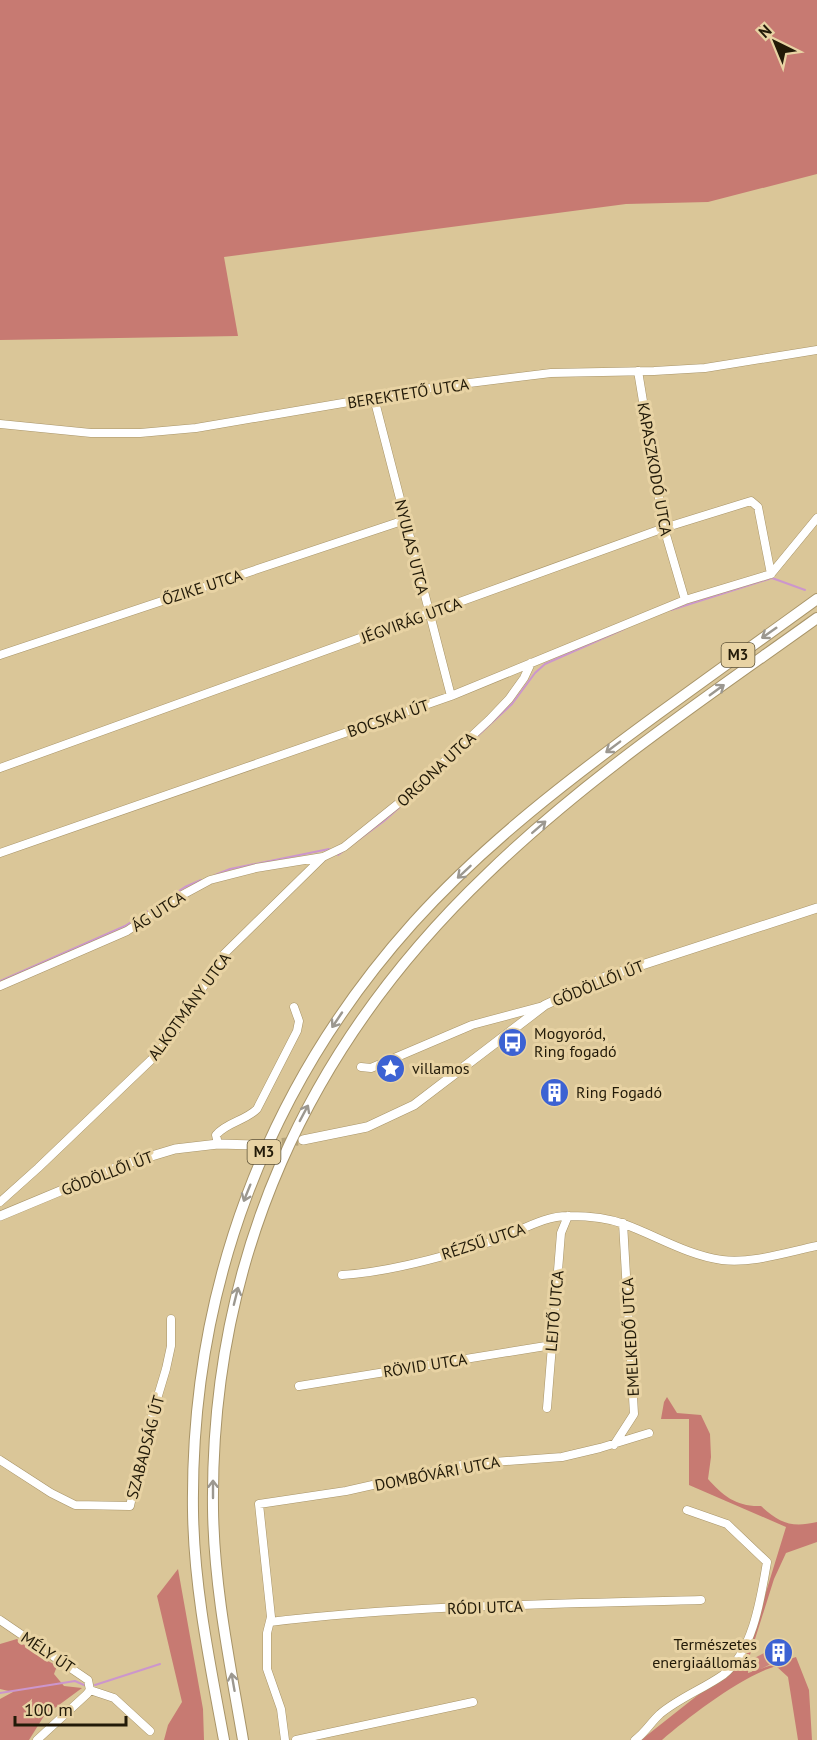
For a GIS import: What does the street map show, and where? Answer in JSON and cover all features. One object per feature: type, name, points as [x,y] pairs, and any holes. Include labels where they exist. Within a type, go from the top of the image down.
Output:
[{"type":"highway","name":"M3","points":[[224,1740],[201,1610],[195,1545],[193,1505],[197,1405],[207,1334],[231,1240],[257,1169],[288,1102],[322,1043],[358,989],[414,921],[446,888],[514,826],[590,764],[817,599]]},
{"type":"highway","name":"M3","points":[[243,1740],[219,1594],[214,1541],[215,1434],[221,1372],[233,1310],[259,1217],[287,1146],[322,1080],[356,1027],[397,971],[459,901],[525,839],[597,779],[817,618]]},
{"type":"main road","name":"GÖDÖLLŐI ÚT","points":[[303,1140],[367,1127],[414,1105],[545,1005],[605,977],[817,908]]},
{"type":"main road","name":"GÖDÖLLŐI ÚT","points":[[0,1216],[125,1164],[175,1149],[218,1144],[255,1145]]},
{"type":"street","name":"BEREKTETŐ UTCA","points":[[0,424],[91,433],[140,433],[196,428],[437,387],[551,373],[705,368],[817,350]]},
{"type":"street","name":"KAPASZKODÓ UTCA","points":[[638,371],[664,528],[686,600]]},
{"type":"street","name":"NYULAS UTCA","points":[[374,398],[451,696]]},
{"type":"street","name":"JÉGVIRÁG UTCA","points":[[0,768],[664,528],[752,501],[758,507],[771,574]]},
{"type":"street","points":[[771,574],[817,518]]},
{"type":"street","name":"ŐZIKE UTCA","points":[[0,655],[405,520]]},
{"type":"street","name":"BOCSKAI ÚT","points":[[0,853],[451,696],[686,600],[771,574]]},
{"type":"street","name":"ORGONA UTCA","points":[[323,857],[344,847],[371,827],[481,728],[509,699],[524,678],[531,663]]},
{"type":"street","name":"ÁG UTCA","points":[[0,986],[127,931],[173,900],[210,880],[256,868],[323,857]]},
{"type":"street","name":"ALKOTMÁNY UTCA","points":[[0,1202],[151,1060],[174,1033],[224,954],[323,857]]},
{"type":"street","points":[[361,1067],[371,1068],[472,1025],[545,1005]]},
{"type":"street","points":[[218,1144],[216,1135],[220,1130],[257,1109],[297,1031],[299,1021],[294,1007]]},
{"type":"street","name":"RÉZSŰ UTCA","points":[[342,1275],[374,1273],[395,1268],[494,1241],[539,1222],[568,1216],[623,1223],[663,1243],[723,1260],[743,1260],[817,1246]]},
{"type":"street","name":"LEJTŐ UTCA","points":[[547,1408],[561,1233],[568,1216]]},
{"type":"street","name":"EMELKEDŐ UTCA","points":[[614,1445],[634,1414],[623,1223]]},
{"type":"street","name":"SZABADSÁG ÚT","points":[[0,1460],[51,1493],[75,1505],[130,1506],[145,1439],[166,1369],[171,1346],[171,1319]]},
{"type":"street","name":"RÖVID UTCA","points":[[299,1386],[552,1345]]},
{"type":"street","name":"DOMBÓVÁRI UTCA","points":[[270,1622],[259,1504],[346,1491],[466,1464],[562,1457],[614,1445],[649,1433]]},
{"type":"street","points":[[635,1740],[659,1715],[726,1672],[743,1652],[754,1622],[767,1562],[727,1524],[687,1510]]},
{"type":"street","name":"RÓDI UTCA","points":[[270,1622],[336,1614],[478,1606],[701,1600]]},
{"type":"street","name":"MÉLY ÚT","points":[[0,1620],[88,1680],[90,1690],[114,1698],[150,1731]]},
{"type":"street","points":[[270,1622],[267,1633],[267,1669],[281,1709],[285,1740]]},
{"type":"street","points":[[37,1740],[90,1690]]},
{"type":"street","points":[[296,1740],[473,1702]]},
{"type":"shaded area","points":[[0,0],[817,0],[817,174],[708,202],[626,204],[224,257],[238,336],[0,340]]},
{"type":"shaded area","points":[[667,1397],[677,1413],[701,1415],[710,1434],[711,1457],[708,1479],[719,1491],[745,1505],[761,1506],[786,1523],[817,1522],[817,1542],[786,1553],[774,1579],[749,1658],[748,1673],[796,1657],[809,1690],[812,1740],[798,1740],[788,1677],[776,1666],[732,1688],[662,1740],[641,1740],[746,1657],[786,1527],[689,1485],[689,1419],[661,1419]]},
{"type":"shaded area","points":[[178,1569],[203,1709],[204,1740],[164,1740],[168,1725],[182,1702],[157,1596]]},
{"type":"shaded area","points":[[17,1639],[34,1653],[57,1666],[54,1674],[64,1686],[82,1688],[44,1716],[29,1740],[0,1740],[0,1699],[13,1692],[0,1689],[0,1644]]},
{"type":"shaded area","points":[[766,1652],[771,1664],[753,1673],[747,1662]]},
{"type":"waterway","points":[[671,610],[772,578],[805,590]]},
{"type":"waterway","points":[[420,789],[512,704],[535,673],[545,664],[624,629]]},
{"type":"waterway","points":[[338,855],[402,805]]},
{"type":"waterway","points":[[215,875],[230,869],[329,849]]},
{"type":"waterway","points":[[0,981],[125,926],[185,887],[201,880]]},
{"type":"waterway","points":[[95,1685],[160,1664]]},
{"type":"waterway","points":[[0,1693],[75,1681],[84,1685]]},
{"type":"tunnel","points":[[255,1145],[298,1141]]},
{"type":"place","name":"Mogyoród, Ring fogadó","points":[[513,1042]]},
{"type":"place","name":"villamos","points":[[391,1068]]},
{"type":"place","name":"Ring Fogadó","points":[[555,1092]]},
{"type":"place","name":"Természetes energiaállomás","points":[[778,1653]]}]
